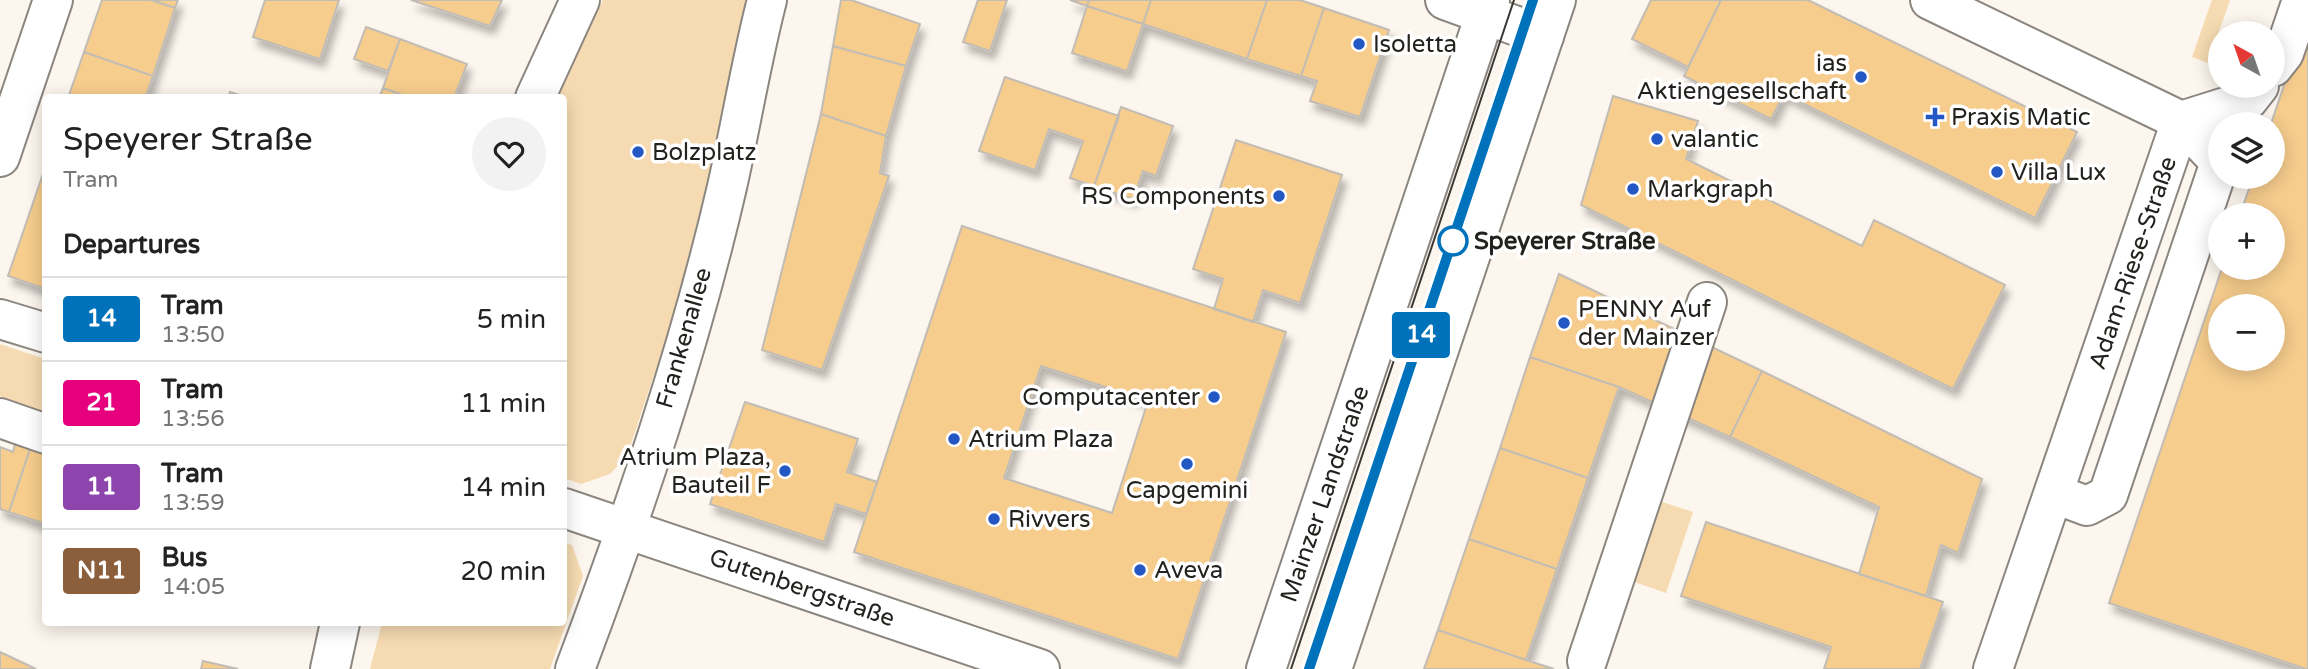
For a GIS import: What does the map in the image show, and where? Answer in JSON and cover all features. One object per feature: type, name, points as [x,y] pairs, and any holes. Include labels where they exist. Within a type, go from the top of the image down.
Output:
[{"type":"street","points":[[0,157],[53,0]]},
{"type":"street","points":[[538,94],[580,0]]},
{"type":"street","name":"Frankenallee","points":[[575,669],[625,529],[681,357],[726,188],[767,0]]},
{"type":"street","points":[[1445,0],[1488,7],[1544,36]]},
{"type":"street","points":[[1332,669],[1556,0]]},
{"type":"street","points":[[1930,0],[2181,121],[2220,162],[2108,495],[2087,506],[2055,494]]},
{"type":"street","points":[[2286,47],[2302,0]]},
{"type":"street","name":"Mainzer Landstraße","points":[[1266,669],[1488,7]]},
{"type":"street","points":[[2181,121],[2250,98]]},
{"type":"street","name":"Adam-Riese-Straße","points":[[1993,669],[2181,121]]},
{"type":"street","points":[[1587,662],[1707,302]]},
{"type":"street","points":[[0,319],[42,332]]},
{"type":"street","points":[[0,418],[42,433]]},
{"type":"street","name":"Gutenbergstraße","points":[[567,509],[1040,669]]},
{"type":"street","points":[[330,669],[339,626]]},
{"type":"shaded area","points":[[603,0],[746,0],[707,183],[672,321],[627,456],[610,474],[581,484],[567,479],[567,94],[559,94]]},
{"type":"shaded area","points":[[2212,0],[2230,0],[2223,21],[2208,21],[2208,63],[2192,57]]},
{"type":"shaded area","points":[[0,344],[42,358],[42,412],[0,396]]},
{"type":"shaded area","points":[[1653,499],[1693,512],[1666,593],[1626,579]]},
{"type":"shaded area","points":[[567,544],[572,545],[583,576],[567,621]]},
{"type":"shaded area","points":[[381,626],[565,626],[550,669],[370,669]]},
{"type":"building","points":[[102,0],[151,0],[175,8],[153,76],[84,52]]},
{"type":"building","points":[[151,0],[178,0],[175,8]]},
{"type":"building","points":[[265,0],[339,0],[320,59],[253,37]]},
{"type":"building","points":[[411,0],[502,0],[490,26]]},
{"type":"building","points":[[841,0],[851,0],[920,24],[906,66],[833,46]]},
{"type":"building","points":[[978,0],[1007,0],[990,51],[963,42]]},
{"type":"building","points":[[1070,0],[1089,0],[1087,6]]},
{"type":"building","points":[[1089,0],[1151,0],[1143,24],[1087,6]]},
{"type":"building","points":[[1151,0],[1267,0],[1247,59],[1143,24]]},
{"type":"building","points":[[1267,0],[1300,0],[1324,8],[1301,76],[1247,59]]},
{"type":"building","points":[[1651,0],[1721,0],[1688,67],[1632,39]]},
{"type":"building","points":[[1721,0],[1808,0],[2077,132],[2035,218],[1784,94],[1771,119],[1684,76]]},
{"type":"building","points":[[1087,6],[1143,24],[1127,71],[1072,53]]},
{"type":"building","points":[[1324,8],[1389,30],[1360,117],[1310,101],[1317,81],[1301,76]]},
{"type":"building","points":[[2308,14],[2308,669],[2109,603],[2208,310],[2208,371],[2285,371],[2285,294],[2213,294],[2218,280],[2285,280],[2285,203],[2244,203],[2249,189],[2285,189],[2285,112],[2275,112],[2280,98],[2286,98],[2286,79]]},
{"type":"building","points":[[366,27],[400,39],[388,71],[354,59]]},
{"type":"building","points":[[400,39],[467,64],[456,94],[400,94],[383,88]]},
{"type":"building","points":[[833,46],[906,66],[886,136],[821,114]]},
{"type":"building","points":[[84,52],[153,76],[146,94],[69,94]]},
{"type":"building","points":[[1005,77],[1119,116],[1094,186],[1070,178],[1083,141],[1049,129],[1035,170],[979,151]]},
{"type":"building","points":[[383,88],[400,94],[381,94]]},
{"type":"building","points":[[1613,96],[1698,121],[1686,159],[1862,246],[1874,220],[2005,285],[1953,389],[1581,205]]},
{"type":"building","points":[[1121,107],[1173,126],[1156,176],[1143,171],[1133,199],[1094,186]]},
{"type":"building","points":[[821,114],[886,136],[880,173],[889,176],[822,370],[762,350]]},
{"type":"building","points":[[1236,140],[1342,175],[1300,303],[1263,290],[1253,322],[1214,309],[1223,279],[1193,269]]},
{"type":"building","points":[[42,177],[42,288],[8,276]]},
{"type":"building","name":"Atrium Plaza","points":[[962,226],[1286,332],[1178,659],[854,552]],"holes":[[[1041,366],[1148,401],[1112,513],[1004,478]]]},
{"type":"building","points":[[1559,274],[1762,371],[1730,437],[1619,387],[1530,357]]},
{"type":"building","points":[[1530,357],[1619,387],[1588,478],[1500,448]]},
{"type":"building","points":[[1762,371],[1982,479],[1958,553],[1941,545],[1926,596],[1859,574],[1879,507],[1730,437]]},
{"type":"building","name":"Atrium Plaza, Bauteil F","points":[[745,402],[858,439],[847,472],[877,482],[866,514],[836,504],[824,542],[710,504]]},
{"type":"building","points":[[15,444],[30,449],[9,512],[0,509],[0,447],[13,452]]},
{"type":"building","points":[[1500,448],[1588,478],[1557,569],[1469,539]]},
{"type":"building","points":[[30,449],[42,453],[42,523],[9,512]]},
{"type":"building","points":[[1706,522],[1943,602],[1920,669],[1824,669],[1831,647],[1681,596]]},
{"type":"building","points":[[1469,539],[1557,569],[1526,660],[1438,630]]},
{"type":"building","points":[[1438,630],[1526,660],[1554,669],[1424,669]]},
{"type":"building","points":[[0,652],[36,669],[0,669]]},
{"type":"building","points":[[203,661],[238,669],[201,669]]},
{"type":"tram line","points":[[1291,669],[1514,0]]},
{"type":"tram line","points":[[1309,669],[1533,0]]},
{"type":"tram line","name":"14","points":[[1309,669],[1533,0]]},
{"type":"place","name":"Isoletta","points":[[1359,44]]},
{"type":"place","name":"ias Aktiengesellschaft","points":[[1861,77]]},
{"type":"place","name":"Praxis Matic","points":[[1935,117]]},
{"type":"place","name":"valantic","points":[[1657,139]]},
{"type":"place","name":"Bolzplatz","points":[[638,152]]},
{"type":"place","name":"Villa Lux","points":[[1997,172]]},
{"type":"place","name":"Markgraph","points":[[1633,189]]},
{"type":"place","name":"RS Components","points":[[1279,196]]},
{"type":"place","name":"Speyerer Straße","points":[[1453,241]]},
{"type":"place","name":"PENNY Auf der Mainzer","points":[[1564,323]]},
{"type":"place","name":"Computacenter","points":[[1214,397]]},
{"type":"place","name":"Atrium Plaza","points":[[954,439]]},
{"type":"place","name":"Capgemini","points":[[1187,464]]},
{"type":"place","name":"Atrium Plaza, Bauteil F","points":[[785,471]]},
{"type":"place","name":"Rivvers","points":[[994,519]]},
{"type":"place","name":"Aveva","points":[[1140,570]]}]
